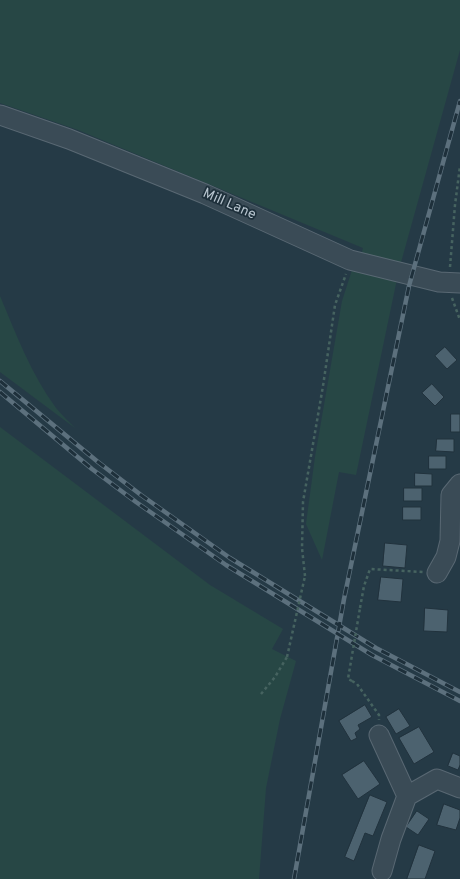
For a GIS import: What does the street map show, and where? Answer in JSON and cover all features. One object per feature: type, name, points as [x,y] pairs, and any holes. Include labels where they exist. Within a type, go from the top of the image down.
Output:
[{"type":"street","name":"Mill Lane","points":[[0,115],[69,139],[205,194],[350,260],[439,282],[454,282]]},
{"type":"street","points":[[437,573],[455,541],[451,495],[460,484]]},
{"type":"street","points":[[379,734],[407,796]]},
{"type":"street","points":[[382,870],[391,839],[407,796],[437,779],[460,788]]},
{"type":"path","points":[[460,166],[454,212],[454,282],[452,296],[460,320]]},
{"type":"path","points":[[261,694],[275,677],[288,657],[305,576],[302,548],[303,502],[335,305],[350,260]]},
{"type":"path","points":[[379,734],[379,715],[357,684],[348,679],[364,586],[370,569],[437,573]]},
{"type":"green space","points":[[0,0],[460,0],[460,50],[400,266],[361,256],[363,248],[78,130],[0,103]]},
{"type":"green space","points":[[353,267],[397,279],[356,475],[339,472],[322,560],[306,524],[315,457],[342,301]]},
{"type":"green space","points":[[0,296],[18,339],[39,382],[56,408],[75,428],[0,372]]},
{"type":"green space","points":[[0,427],[210,585],[283,629],[272,649],[296,661],[280,719],[266,788],[259,879],[0,879]]},
{"type":"building","points":[[445,347],[457,360],[447,369],[435,356]]},
{"type":"building","points":[[432,384],[444,397],[435,406],[422,393]]},
{"type":"building","points":[[451,414],[460,414],[460,432],[451,432]]},
{"type":"building","points":[[437,439],[454,439],[454,452],[436,451]]},
{"type":"building","points":[[429,456],[446,456],[446,469],[429,469]]},
{"type":"building","points":[[415,473],[432,474],[432,486],[415,486]]},
{"type":"building","points":[[404,488],[422,488],[422,501],[404,501]]},
{"type":"building","points":[[403,507],[421,507],[421,520],[403,520]]},
{"type":"building","points":[[385,543],[407,545],[405,568],[383,566]]},
{"type":"building","points":[[381,577],[403,579],[401,602],[378,600]]},
{"type":"building","points":[[425,608],[448,610],[447,632],[424,631]]},
{"type":"building","points":[[365,705],[372,717],[358,725],[360,729],[355,733],[357,738],[351,741],[339,721]]},
{"type":"building","points":[[399,709],[410,726],[396,734],[386,717]]},
{"type":"building","points":[[419,727],[434,752],[414,764],[399,738]]},
{"type":"building","points":[[453,753],[460,756],[460,765],[458,770],[448,766]]},
{"type":"building","points":[[364,761],[380,784],[358,799],[342,775]]},
{"type":"building","points":[[370,795],[387,802],[373,836],[365,833],[354,861],[345,857]]},
{"type":"building","points":[[444,804],[460,810],[460,818],[456,830],[437,825]]},
{"type":"building","points":[[417,811],[429,819],[418,835],[406,827]]},
{"type":"building","points":[[419,845],[435,851],[425,879],[407,879]]},
{"type":"railway","points":[[294,879],[344,599],[409,286],[460,101]]},
{"type":"railway","points":[[0,381],[98,462],[141,495],[230,558],[376,648],[460,692]]},
{"type":"railway","points":[[0,392],[92,469],[136,502],[226,565],[372,655],[460,701]]}]
